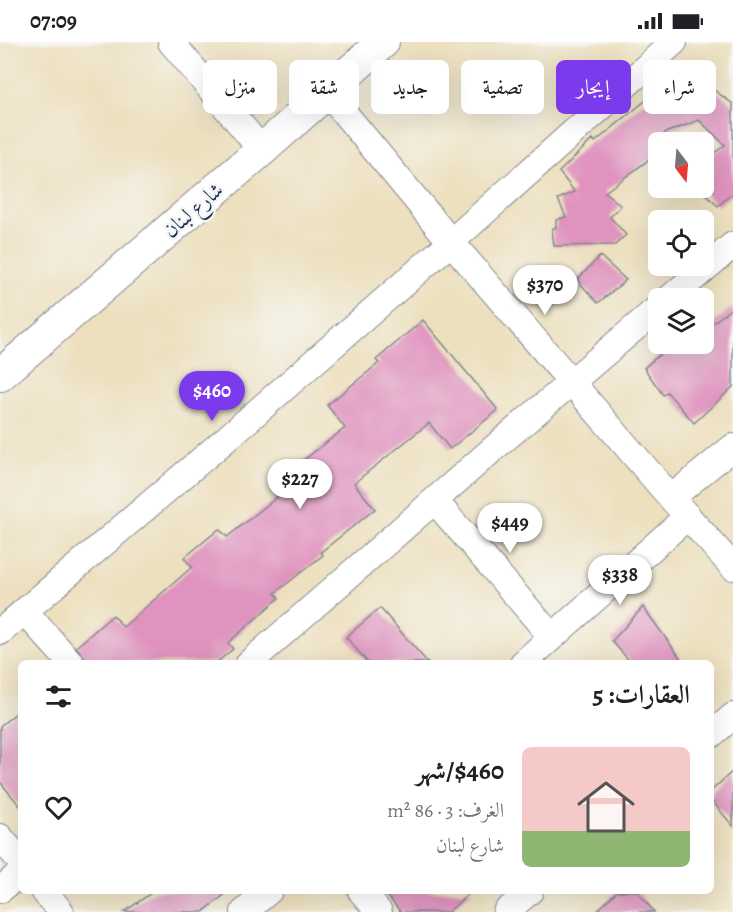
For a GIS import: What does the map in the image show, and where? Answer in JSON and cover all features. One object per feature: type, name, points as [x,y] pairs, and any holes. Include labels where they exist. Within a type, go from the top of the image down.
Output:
[{"type":"street","points":[[171,42],[262,150]]},
{"type":"street","name":"شارع لبنان","points":[[359,63],[383,42]]},
{"type":"street","points":[[0,632],[452,242],[674,42]]},
{"type":"street","name":"شارع لبنان","points":[[0,375],[302,114]]},
{"type":"street","points":[[345,114],[452,242],[733,567]]},
{"type":"street","points":[[682,288],[733,245]]},
{"type":"street","points":[[252,660],[648,317]]},
{"type":"street","points":[[525,660],[552,637],[680,507],[733,447]]},
{"type":"street","points":[[435,501],[552,637]]},
{"type":"street","points":[[24,611],[68,660]]},
{"type":"street","points":[[714,732],[733,716]]},
{"type":"street","points":[[0,837],[18,858]]},
{"type":"street","points":[[0,890],[18,875]]},
{"type":"street","points":[[47,894],[61,912]]},
{"type":"street","points":[[244,912],[265,894]]},
{"type":"street","points":[[364,894],[379,912]]},
{"type":"street","points":[[506,912],[527,894]]},
{"type":"building","points":[[716,92],[733,104],[733,193],[718,206],[709,198],[714,198],[714,153],[725,145],[699,120],[668,132],[648,132],[648,161],[605,192],[621,206],[610,217],[626,235],[615,245],[554,246],[552,229],[556,227],[556,220],[566,217],[558,199],[575,192],[559,172],[593,139],[595,142],[643,103],[643,114],[716,114]]},
{"type":"building","points":[[600,256],[626,280],[598,303],[577,280]]},
{"type":"building","points":[[733,307],[733,387],[694,423],[667,392],[663,395],[644,368],[660,354],[714,354],[714,322]]},
{"type":"building","points":[[423,320],[498,410],[450,449],[429,423],[354,483],[375,509],[321,552],[323,555],[275,593],[279,598],[228,643],[233,649],[220,660],[87,660],[76,647],[113,615],[123,627],[192,567],[184,558],[219,529],[227,537],[300,479],[292,469],[345,428],[327,405],[379,363],[376,360]]},
{"type":"building","points":[[643,607],[682,660],[628,660],[612,641]]},
{"type":"building","points":[[380,608],[425,660],[365,660],[346,637]]},
{"type":"building","points":[[18,711],[18,803],[0,782],[0,726]]},
{"type":"building","points":[[733,771],[733,826],[714,804],[714,788]]},
{"type":"building","points":[[150,894],[225,894],[203,912],[124,912]]},
{"type":"building","points":[[386,894],[469,894],[448,912],[401,912]]},
{"type":"building","points":[[614,894],[639,894],[654,912],[596,912]]}]
